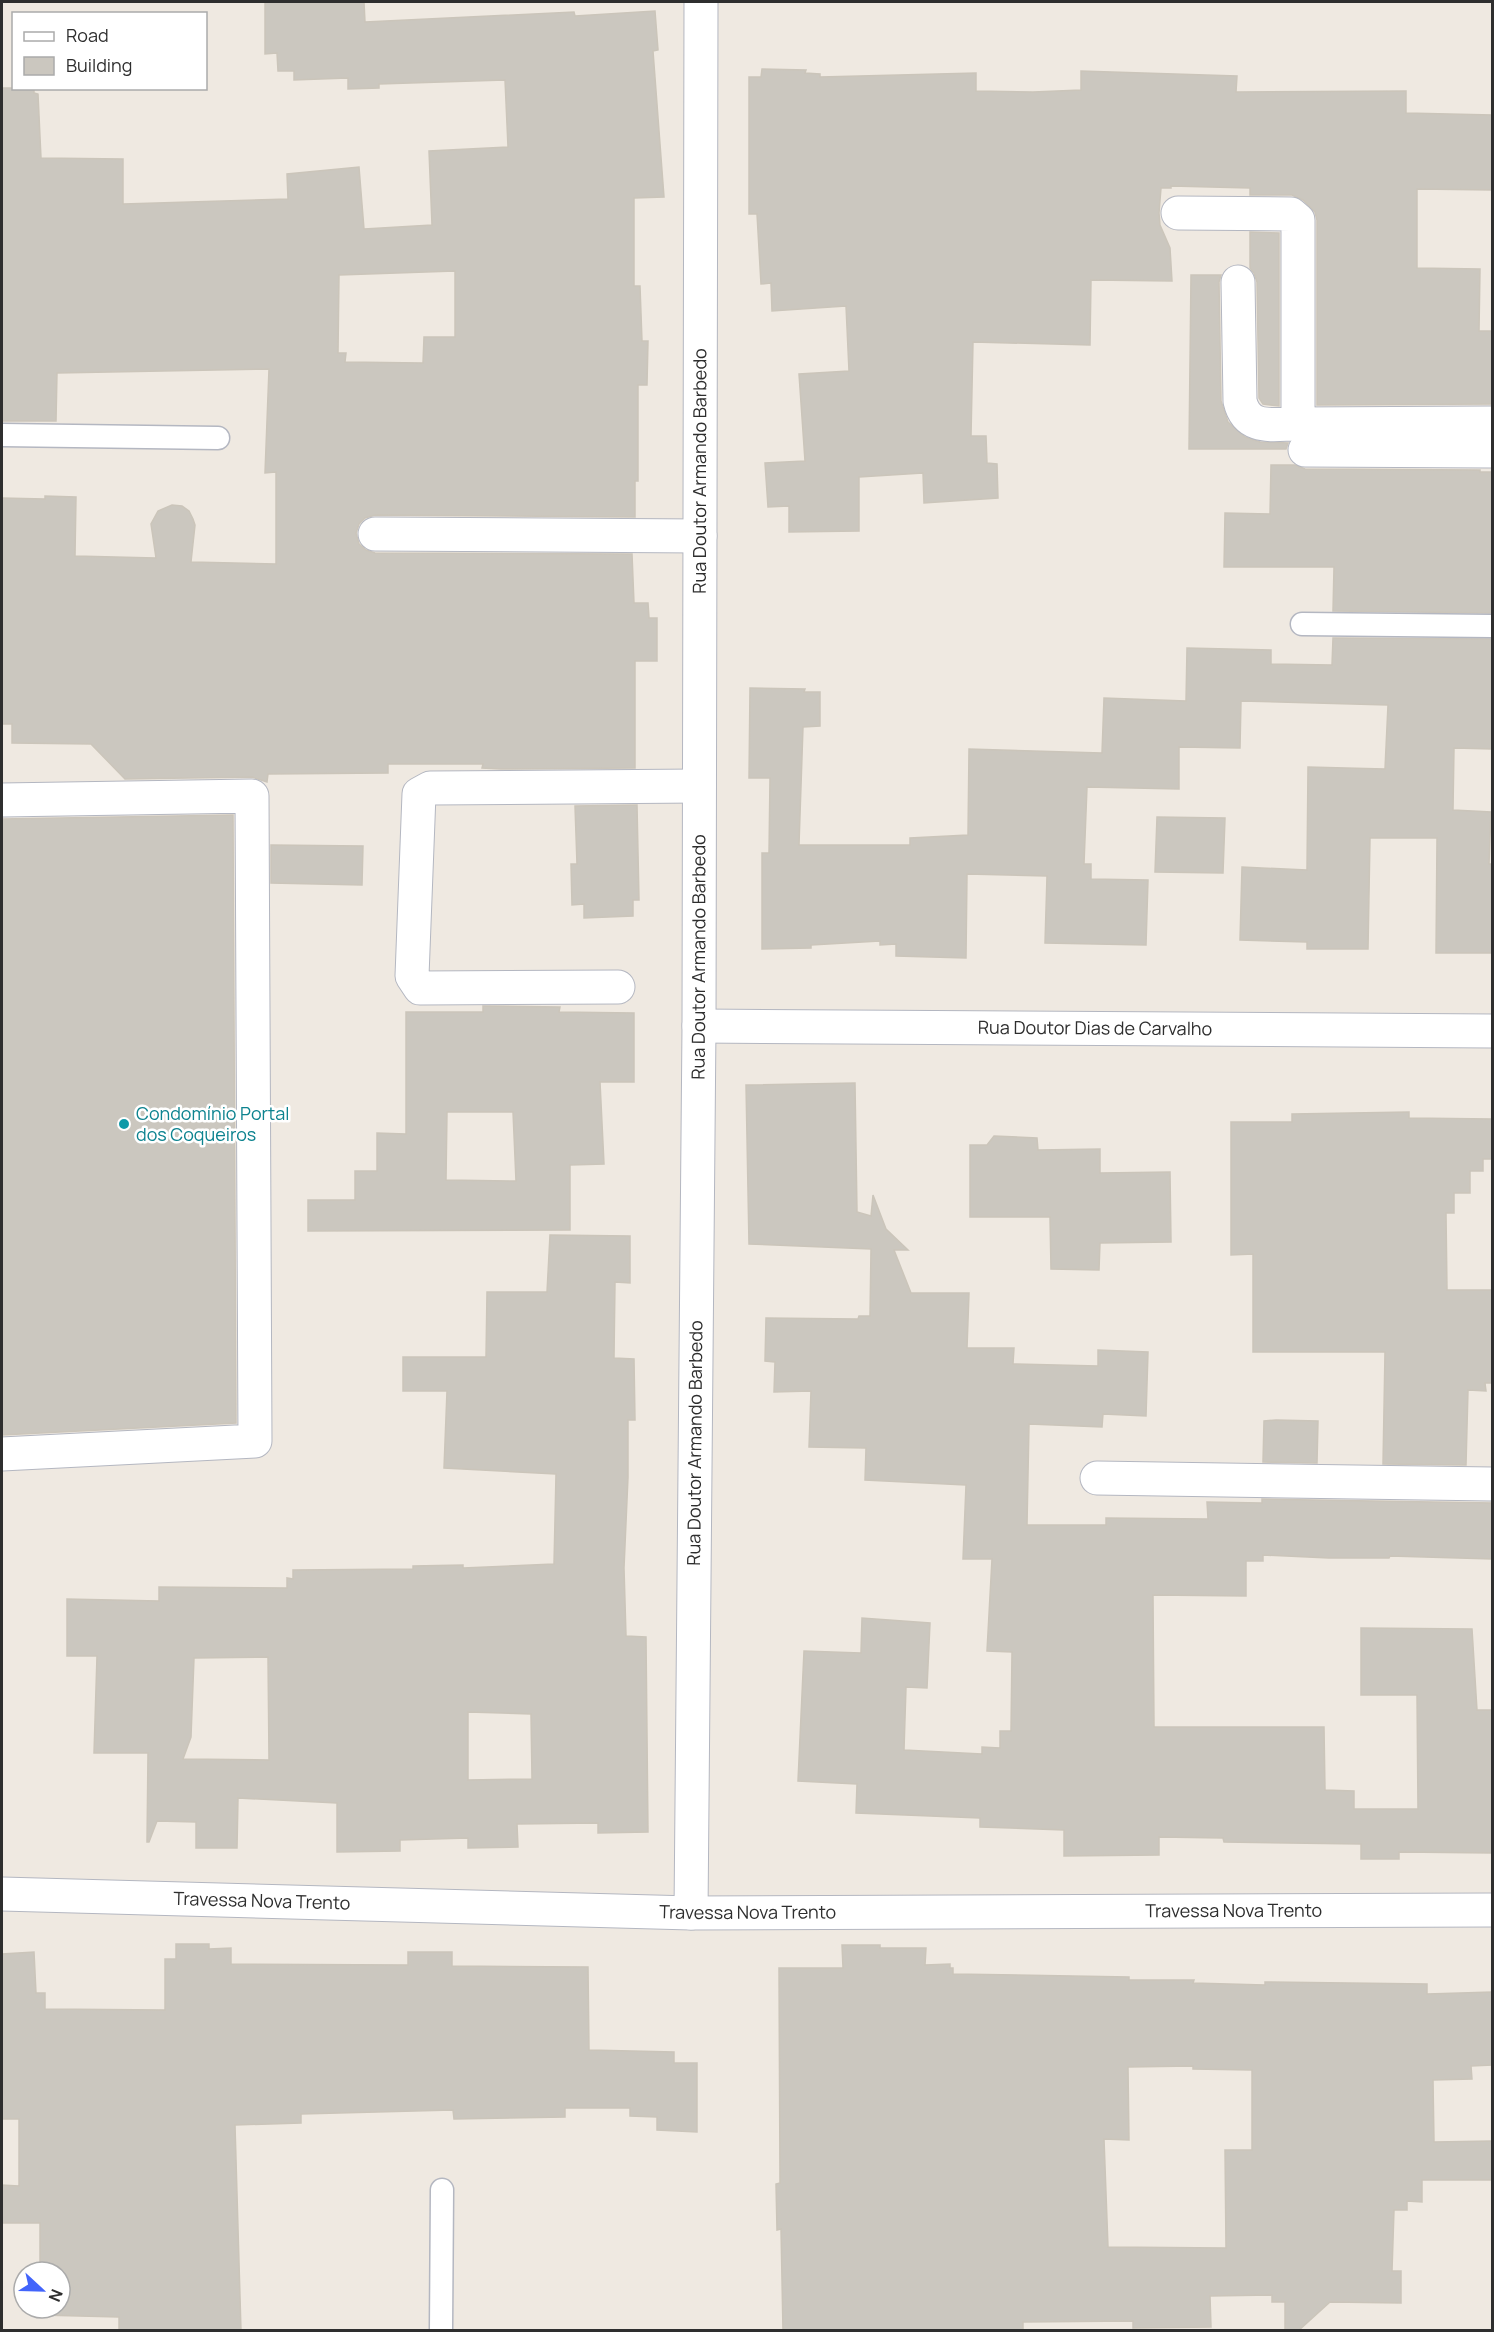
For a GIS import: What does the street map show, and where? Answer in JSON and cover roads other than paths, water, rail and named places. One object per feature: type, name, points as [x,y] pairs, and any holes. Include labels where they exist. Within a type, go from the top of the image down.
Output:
[{"type":"street","name":"Rua Doutor Armando Barbedo","points":[[692,1913],[699,1026],[701,2]]},
{"type":"street","points":[[1178,213],[1291,214],[1298,220],[1301,437]]},
{"type":"street","points":[[1238,282],[1239,400],[1243,412],[1252,421],[1301,437],[1492,451]]},
{"type":"street","points":[[1301,437],[1492,423]]},
{"type":"street","points":[[375,534],[699,536]]},
{"type":"street","points":[[618,987],[420,988],[412,976],[419,794],[430,788],[699,786]]},
{"type":"street","points":[[2,801],[252,796],[255,1441],[2,1454]]},
{"type":"street","name":"Rua Doutor Dias de Carvalho","points":[[699,1026],[1492,1031]]},
{"type":"street","points":[[1097,1478],[1492,1484]]},
{"type":"street","name":"Travessa Nova Trento","points":[[2,1894],[692,1913],[1492,1910]]},
{"type":"lane","points":[[2,435],[218,438]]},
{"type":"lane","points":[[1302,624],[1492,626]]},
{"type":"lane","points":[[441,2331],[442,2190]]},
{"type":"place","name":"Condomínio Portal dos Coqueiros","points":[[124,1124]]}]
